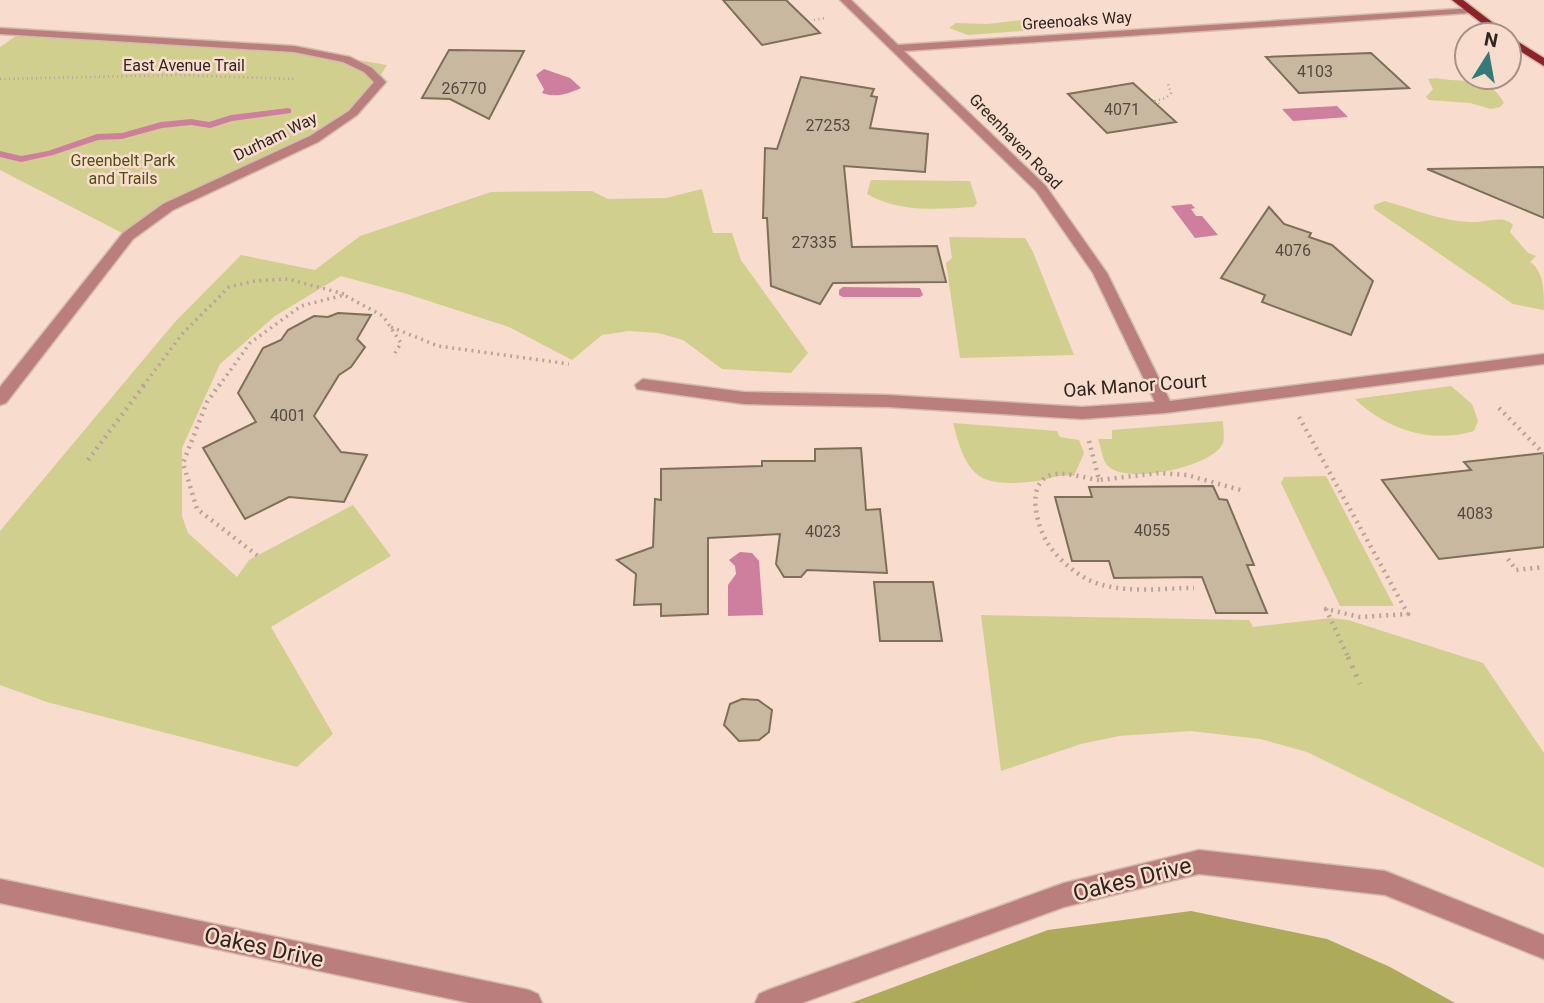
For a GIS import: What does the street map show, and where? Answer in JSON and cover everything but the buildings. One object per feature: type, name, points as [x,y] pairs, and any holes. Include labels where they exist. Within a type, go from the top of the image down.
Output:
[{"type":"main road","points":[[1457,0],[1484,21]]},
{"type":"main road","points":[[1523,49],[1544,63]]},
{"type":"street","name":"Greenhaven Road","points":[[845,0],[1041,188],[1100,273],[1165,407]]},
{"type":"street","name":"Greenoaks Way","points":[[897,48],[1469,10]]},
{"type":"street","name":"Durham Way","points":[[0,31],[293,49],[345,59],[368,70],[380,82],[353,113],[314,139],[168,207],[128,236],[0,399]]},
{"type":"street","name":"Oak Manor Court","points":[[643,386],[744,398],[888,401],[1082,414],[1165,407],[1544,359]]},
{"type":"street","name":"Oakes Drive","points":[[768,1003],[1064,895],[1199,862],[1385,883],[1544,947]]},
{"type":"street","name":"Oakes Drive","points":[[0,891],[529,1003]]},
{"type":"path","name":"East Avenue Trail","points":[[0,79],[180,75],[295,79]]},
{"type":"path","points":[[1160,104],[1155,101],[1166,98],[1171,93],[1168,84]]},
{"type":"path","points":[[89,460],[183,333],[229,287],[255,281],[288,279],[344,295],[383,316],[401,343],[394,355]]},
{"type":"path","points":[[258,556],[197,509],[183,463],[207,402],[250,343],[301,306],[344,295]]},
{"type":"path","points":[[390,327],[438,346],[569,364]]},
{"type":"path","points":[[1285,392],[1408,614],[1360,617],[1326,609],[1360,684]]},
{"type":"path","points":[[1499,408],[1544,454]]},
{"type":"path","points":[[1097,471],[1099,480]]},
{"type":"path","points":[[1194,588],[1121,587],[1085,578],[1047,543],[1034,499],[1035,488],[1050,475],[1099,480],[1159,473],[1187,475],[1244,491]]},
{"type":"path","points":[[1508,559],[1516,570],[1544,567]]},
{"type":"green space","points":[[1030,19],[1043,21],[1036,30],[968,35],[949,28],[956,23],[987,24]]},
{"type":"green space","name":"Greenbelt Park and Trails","points":[[76,35],[294,49],[387,65],[353,113],[314,139],[168,207],[128,236],[0,170],[0,47],[16,36]]},
{"type":"green space","points":[[1428,79],[1453,80],[1453,91],[1494,91],[1504,103],[1491,109],[1470,103],[1429,100],[1426,97],[1433,89]]},
{"type":"green space","points":[[871,180],[970,181],[977,203],[974,207],[933,209],[892,204],[867,194]]},
{"type":"green space","points":[[702,189],[713,233],[732,233],[741,260],[808,353],[791,373],[722,369],[683,340],[658,333],[629,331],[602,335],[572,360],[509,327],[341,276],[275,316],[220,364],[182,448],[182,516],[188,533],[237,577],[249,560],[353,505],[391,556],[271,627],[333,734],[297,767],[47,702],[0,685],[0,531],[174,323],[241,255],[315,270],[360,236],[491,192],[592,191],[608,199],[666,198]]},
{"type":"green space","points":[[1385,201],[1449,219],[1471,222],[1499,219],[1509,222],[1513,225],[1510,232],[1528,253],[1536,256],[1530,262],[1541,276],[1544,310],[1513,304],[1374,209],[1374,205]]},
{"type":"green space","points":[[949,237],[1025,238],[1074,355],[960,358],[946,263],[952,258]]},
{"type":"green space","points":[[1451,386],[1472,404],[1478,421],[1474,431],[1442,436],[1410,432],[1381,419],[1355,399]]},
{"type":"green space","points":[[1223,421],[1224,441],[1216,452],[1187,466],[1149,474],[1116,471],[1107,465],[1098,439],[1112,439],[1112,430]]},
{"type":"green space","points":[[953,423],[1057,431],[1060,437],[1079,440],[1084,453],[1074,476],[1001,483],[978,475],[970,467],[958,442]]},
{"type":"green space","points":[[1326,476],[1394,606],[1340,606],[1281,483],[1284,477]]},
{"type":"green space","points":[[981,615],[1249,620],[1253,627],[1331,618],[1348,620],[1483,663],[1544,753],[1544,868],[1307,752],[1260,739],[1191,731],[1119,736],[1081,744],[1001,771]]},
{"type":"shaded area","points":[[544,69],[570,78],[581,88],[562,95],[542,93],[544,89],[536,75]]},
{"type":"shaded area","points":[[1337,106],[1348,117],[1293,121],[1282,109]]},
{"type":"shaded area","points":[[1191,204],[1195,208],[1191,209],[1196,216],[1202,216],[1218,235],[1195,238],[1171,206]]},
{"type":"shaded area","points":[[843,287],[920,288],[923,295],[843,297],[839,295],[839,290]]},
{"type":"shaded area","points":[[740,552],[752,553],[759,561],[763,615],[728,616],[728,585],[736,574],[735,566],[729,560]]},
{"type":"shaded area","points":[[1191,911],[1327,939],[1390,967],[1455,1003],[851,1003],[1048,930]]},
{"type":"waterway","points":[[0,154],[21,159],[50,153],[97,137],[122,136],[161,125],[191,122],[210,125],[231,118],[288,111]]}]
